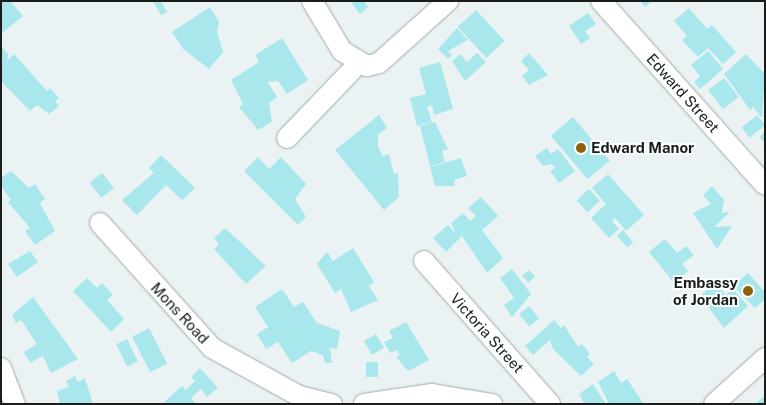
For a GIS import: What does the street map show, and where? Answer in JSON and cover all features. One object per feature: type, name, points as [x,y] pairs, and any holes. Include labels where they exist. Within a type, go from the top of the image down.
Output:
[{"type":"street","points":[[312,1],[338,45],[358,64]]},
{"type":"street","points":[[287,138],[358,64],[379,63],[448,1]]},
{"type":"street","name":"Edward Street","points":[[601,1],[765,185]]},
{"type":"street","name":"Mons Road","points":[[100,224],[205,342],[276,385],[332,404]]},
{"type":"street","name":"Victoria Street","points":[[424,261],[550,404]]},
{"type":"street","points":[[714,404],[765,358]]},
{"type":"street","points":[[1,368],[15,404]]},
{"type":"street","points":[[364,404],[432,394],[492,404]]},
{"type":"building","points":[[1,1],[10,1],[23,16],[1,34]]},
{"type":"building","points":[[153,1],[161,1],[167,12],[161,15]]},
{"type":"building","points":[[350,1],[364,1],[368,7],[360,14]]},
{"type":"building","points":[[640,1],[652,1],[645,7]]},
{"type":"building","points":[[210,7],[219,22],[217,32],[223,52],[209,69],[183,49],[172,32]]},
{"type":"building","points":[[689,8],[707,29],[712,25],[736,52],[723,64],[708,48],[698,57],[682,40],[687,36],[674,21]]},
{"type":"building","points":[[476,10],[505,41],[486,58],[458,27]]},
{"type":"building","points":[[588,13],[596,24],[585,31],[590,38],[581,44],[569,26]]},
{"type":"building","points":[[457,28],[468,40],[448,51],[452,55],[448,59],[438,49]]},
{"type":"building","points":[[282,38],[308,80],[287,94],[278,81],[268,82],[277,97],[269,103],[272,122],[258,130],[239,107],[243,104],[231,80],[259,62],[255,55]]},
{"type":"building","points":[[1,46],[8,54],[7,61],[14,54],[47,91],[50,88],[59,98],[55,101],[59,106],[49,114],[37,105],[30,111],[1,81]]},
{"type":"building","points":[[708,51],[723,69],[700,89],[694,82],[700,76],[691,65]]},
{"type":"building","points":[[477,53],[486,62],[465,81],[452,61],[460,54],[467,62]]},
{"type":"building","points":[[529,53],[548,75],[529,85],[522,76],[529,70],[521,61]]},
{"type":"building","points":[[746,54],[765,74],[762,118],[753,107],[750,110],[724,74]]},
{"type":"building","points":[[440,62],[453,109],[434,115],[432,105],[427,107],[432,122],[417,126],[410,98],[426,94],[419,68]]},
{"type":"building","points":[[724,78],[739,97],[723,109],[708,90]]},
{"type":"building","points":[[379,115],[387,128],[378,134],[378,147],[383,156],[389,154],[394,174],[398,173],[399,197],[384,210],[335,150]]},
{"type":"building","points":[[757,115],[765,125],[750,138],[741,128]]},
{"type":"building","name":"Edward Manor","points":[[573,117],[610,161],[587,179],[551,136]]},
{"type":"building","points":[[435,122],[448,149],[442,151],[445,162],[430,166],[420,126]]},
{"type":"building","points":[[765,132],[765,143],[759,137]]},
{"type":"building","points":[[547,148],[551,154],[558,149],[575,171],[559,183],[550,171],[555,168],[552,164],[543,166],[535,156]]},
{"type":"building","points":[[161,155],[195,188],[182,200],[166,185],[137,215],[122,200],[154,173],[149,168]]},
{"type":"building","points":[[258,157],[269,169],[281,157],[306,184],[295,199],[306,217],[298,225],[244,171]]},
{"type":"building","points":[[461,158],[467,176],[454,180],[455,186],[435,186],[430,167]]},
{"type":"building","points":[[11,171],[29,188],[35,184],[45,199],[40,203],[55,231],[35,245],[25,231],[30,228],[8,202],[11,200],[1,186],[1,178]]},
{"type":"building","points":[[102,173],[114,188],[102,198],[90,183]]},
{"type":"building","points":[[608,174],[644,215],[626,231],[615,218],[612,221],[619,229],[609,238],[591,218],[606,204],[592,188]]},
{"type":"building","points":[[712,186],[724,200],[722,213],[730,212],[714,227],[732,226],[717,249],[693,213],[711,204],[703,195]]},
{"type":"building","points":[[589,189],[600,201],[587,212],[577,201]]},
{"type":"building","points":[[481,197],[498,216],[482,230],[503,258],[487,273],[462,236],[446,252],[433,238],[448,225],[456,234],[451,223],[463,213],[470,221],[476,216],[468,208]]},
{"type":"building","points":[[225,228],[266,266],[246,284],[214,249],[219,245],[214,238]]},
{"type":"building","points":[[623,230],[633,242],[627,247],[617,235]]},
{"type":"building","points":[[665,239],[677,253],[686,246],[694,255],[682,264],[688,271],[674,283],[649,252]]},
{"type":"building","points":[[353,248],[374,282],[369,286],[378,300],[351,312],[341,289],[335,293],[317,264],[327,252],[333,261]]},
{"type":"building","points":[[30,251],[38,262],[17,277],[8,264]]},
{"type":"building","points":[[512,269],[531,294],[512,317],[504,305],[514,298],[500,278]]},
{"type":"building","points":[[529,270],[535,277],[528,283],[522,276]]},
{"type":"building","points":[[748,273],[765,292],[765,299],[755,308],[733,286]]},
{"type":"building","points":[[87,278],[97,288],[102,283],[113,295],[107,300],[124,319],[111,332],[73,291]]},
{"type":"building","points":[[715,283],[726,295],[733,289],[748,306],[724,328],[700,296]]},
{"type":"building","points":[[282,289],[294,307],[303,302],[317,323],[340,331],[337,349],[330,348],[332,363],[325,363],[323,355],[311,351],[292,363],[278,342],[266,349],[257,334],[268,327],[255,307]]},
{"type":"building","points":[[33,297],[78,359],[51,373],[43,356],[30,363],[24,352],[37,344],[21,320],[16,323],[12,315]]},
{"type":"building","points":[[529,306],[539,318],[529,327],[519,314]]},
{"type":"building","points":[[554,320],[561,328],[564,325],[578,347],[582,344],[590,354],[587,357],[594,364],[581,376],[553,349],[550,340],[533,355],[525,346]]},
{"type":"building","points":[[406,322],[429,360],[408,371],[396,357],[400,355],[397,350],[390,353],[384,342],[393,338],[389,331]]},
{"type":"building","points":[[149,328],[167,364],[150,372],[132,337]]},
{"type":"building","points":[[376,334],[384,348],[372,355],[364,341]]},
{"type":"building","points":[[127,339],[138,361],[127,367],[116,344]]},
{"type":"building","points":[[366,362],[378,362],[378,377],[366,377]]},
{"type":"building","points":[[200,368],[218,388],[207,397],[201,389],[191,398],[196,404],[162,404],[182,386],[186,390],[195,381],[191,377]]},
{"type":"building","points":[[614,371],[621,383],[627,379],[644,404],[609,404],[598,382]]},
{"type":"building","points":[[75,376],[78,382],[85,378],[93,404],[60,404],[57,391],[69,387],[66,381]]},
{"type":"building","points":[[593,384],[606,404],[585,404],[579,394]]},
{"type":"building","points":[[765,396],[765,404],[757,402]]},
{"type":"place","name":"Edward Manor","points":[[581,148]]},
{"type":"place","name":"Embassy of Jordan","points":[[748,291]]}]
